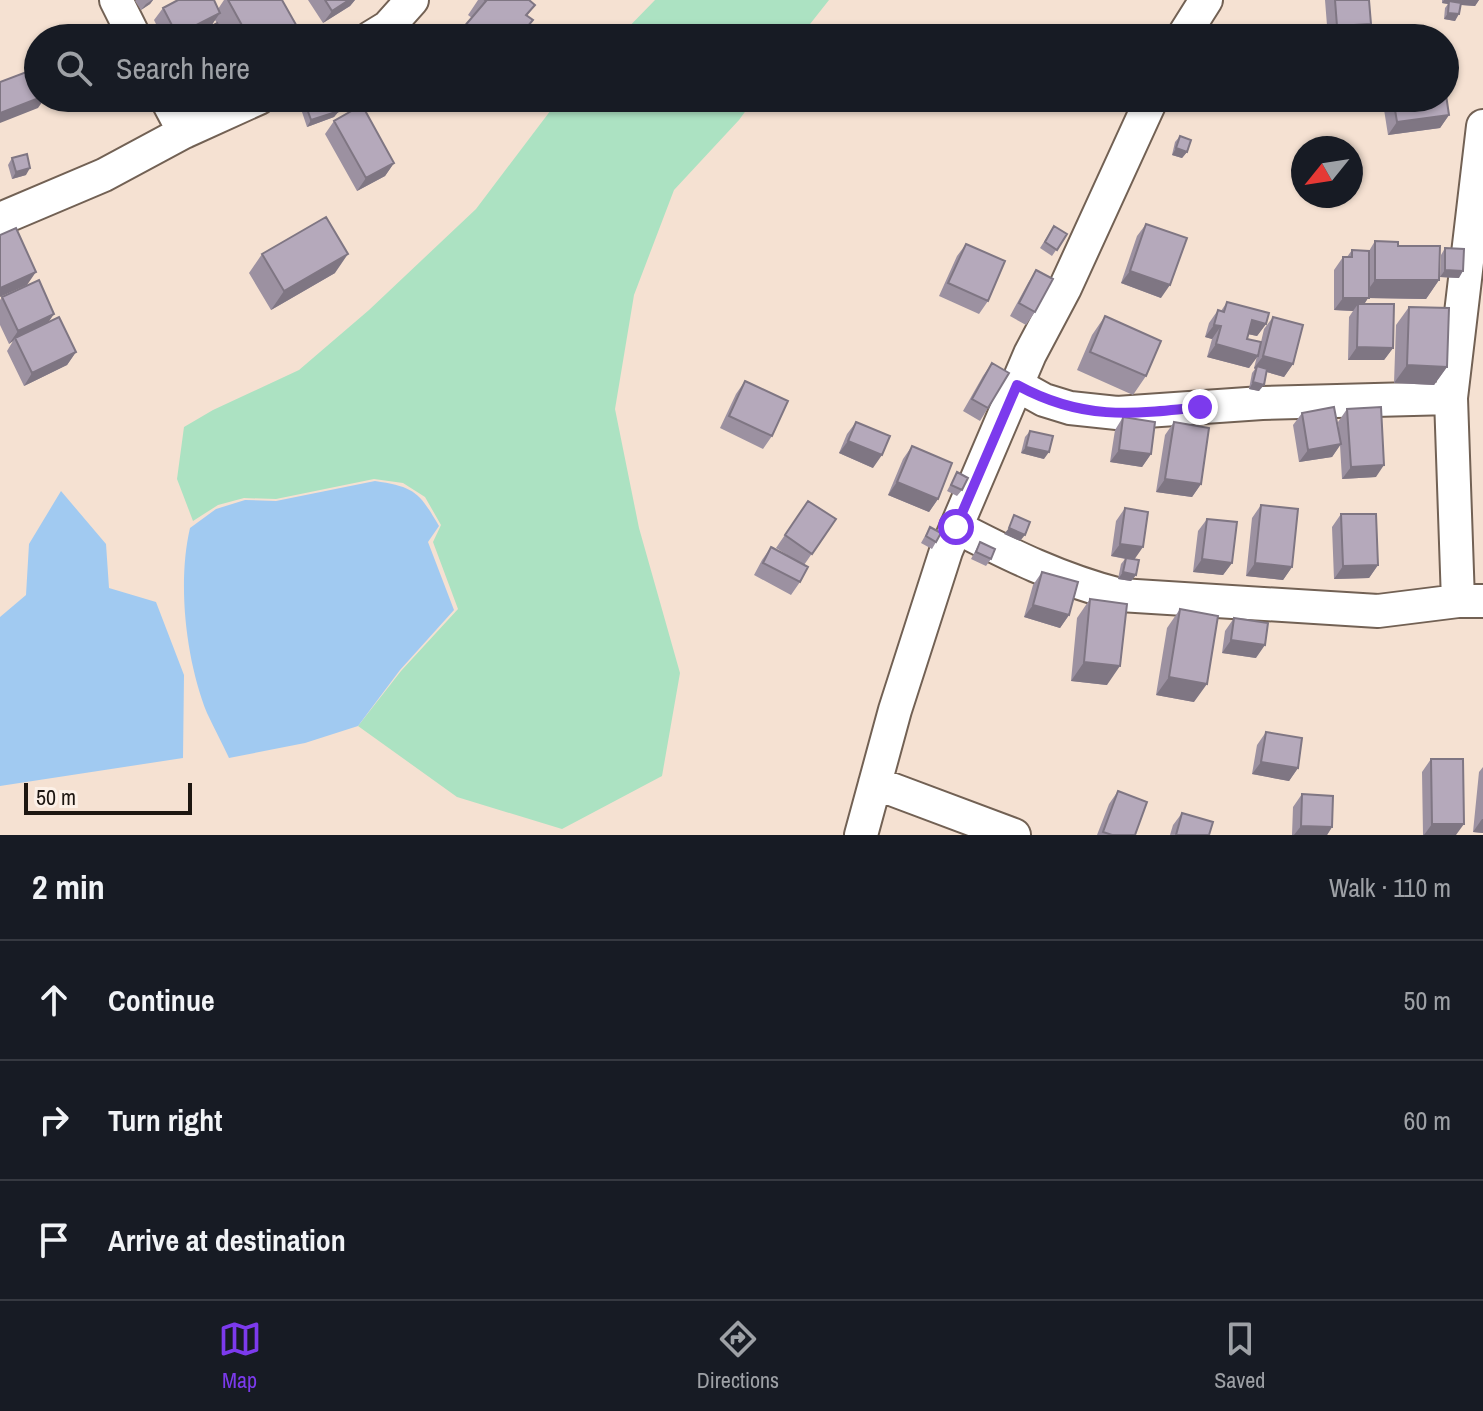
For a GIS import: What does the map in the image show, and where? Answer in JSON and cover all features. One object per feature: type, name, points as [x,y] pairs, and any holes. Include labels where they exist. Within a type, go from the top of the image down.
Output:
[{"type":"street","points":[[116,0],[128,24]]},
{"type":"street","points":[[391,24],[412,0]]},
{"type":"street","points":[[1191,24],[1206,0]]},
{"type":"street","points":[[173,112],[184,132]]},
{"type":"street","points":[[1,217],[104,175],[228,112]]},
{"type":"street","points":[[861,835],[895,710],[946,551],[1017,385],[1145,112]]},
{"type":"street","points":[[956,527],[1023,562],[1080,585],[1120,595],[1378,611],[1470,601],[1451,398],[1483,126]]},
{"type":"street","points":[[1017,385],[1044,400],[1070,408],[1117,413],[1262,403],[1451,398]]},
{"type":"street","points":[[875,783],[1014,835]]},
{"type":"green space","points":[[655,0],[829,0],[810,24],[632,24]]},
{"type":"green space","points":[[549,112],[745,112],[674,190],[634,295],[615,409],[639,528],[680,673],[662,776],[562,829],[457,797],[358,726],[401,671],[458,609],[433,542],[441,525],[425,497],[403,483],[374,479],[276,499],[244,498],[218,505],[193,521],[177,479],[184,427],[299,370],[369,310],[476,209]]},
{"type":"water","points":[[375,481],[414,493],[421,498],[439,526],[428,542],[454,610],[400,670],[358,726],[305,743],[229,758],[207,713],[189,646],[184,573],[190,528],[216,509],[245,500],[276,501]]},
{"type":"water","points":[[61,491],[106,544],[109,588],[156,602],[184,675],[183,758],[0,786],[0,617],[26,595],[29,544]]},
{"type":"building","points":[[178,0],[214,0],[220,13],[198,24],[171,24],[163,8]]},
{"type":"building","points":[[228,0],[282,0],[296,24],[241,24]]},
{"type":"building","points":[[325,0],[349,0],[332,11]]},
{"type":"building","points":[[529,0],[535,5],[526,15],[533,20],[530,24],[466,24],[486,1]]},
{"type":"building","points":[[1335,0],[1369,0],[1371,24],[1337,24]]},
{"type":"building","points":[[1449,1],[1461,3],[1459,14],[1448,13]]},
{"type":"building","points":[[24,73],[24,104],[0,113],[0,82]]},
{"type":"building","points":[[308,112],[336,112],[311,120]]},
{"type":"building","points":[[350,112],[366,112],[394,163],[366,178],[334,121]]},
{"type":"building","points":[[1395,112],[1449,112],[1449,115],[1397,122]]},
{"type":"building","points":[[1180,136],[1191,140],[1187,152],[1176,148]]},
{"type":"building","points":[[27,154],[30,168],[16,172],[12,158]]},
{"type":"building","points":[[326,217],[348,254],[284,291],[262,254]]},
{"type":"building","points":[[1146,224],[1187,238],[1170,285],[1130,271]]},
{"type":"building","points":[[1054,226],[1067,234],[1057,250],[1045,242]]},
{"type":"building","points":[[16,228],[36,272],[0,288],[0,235]]},
{"type":"building","points":[[1375,241],[1398,242],[1398,246],[1440,246],[1439,280],[1375,280]]},
{"type":"building","points":[[966,244],[1005,261],[988,301],[948,283]]},
{"type":"building","points":[[1445,248],[1464,249],[1463,271],[1445,270]]},
{"type":"building","points":[[1352,250],[1369,251],[1369,298],[1343,298],[1343,257],[1352,257]]},
{"type":"building","points":[[1036,270],[1053,279],[1035,312],[1019,303]]},
{"type":"building","points":[[39,280],[54,314],[18,331],[2,297]]},
{"type":"building","points":[[1227,302],[1269,313],[1266,324],[1252,320],[1247,339],[1261,342],[1258,356],[1216,344],[1221,326],[1214,325],[1218,310],[1224,312]]},
{"type":"building","points":[[1358,304],[1394,304],[1393,348],[1357,347]]},
{"type":"building","points":[[1409,307],[1449,308],[1447,367],[1407,365]]},
{"type":"building","points":[[1105,316],[1161,341],[1146,376],[1090,352]]},
{"type":"building","points":[[59,317],[76,352],[32,373],[15,338]]},
{"type":"building","points":[[1273,317],[1303,325],[1293,364],[1263,356]]},
{"type":"building","points":[[992,363],[1009,373],[988,408],[972,399]]},
{"type":"building","points":[[1257,366],[1267,369],[1264,385],[1253,382]]},
{"type":"building","points":[[745,381],[788,401],[772,436],[729,416]]},
{"type":"building","points":[[1334,407],[1341,444],[1308,450],[1302,413]]},
{"type":"building","points":[[1381,407],[1384,465],[1351,467],[1347,409]]},
{"type":"building","points":[[1123,417],[1155,422],[1151,454],[1119,450]]},
{"type":"building","points":[[856,422],[890,436],[882,455],[848,441]]},
{"type":"building","points":[[1174,422],[1209,428],[1201,484],[1165,479]]},
{"type":"building","points":[[1030,431],[1053,436],[1049,452],[1026,447]]},
{"type":"building","points":[[912,446],[952,463],[938,499],[897,482]]},
{"type":"building","points":[[957,472],[968,478],[962,490],[951,485]]},
{"type":"building","points":[[808,501],[836,519],[812,554],[785,535]]},
{"type":"building","points":[[1261,505],[1298,509],[1292,567],[1255,563]]},
{"type":"building","points":[[1125,508],[1148,512],[1143,547],[1120,544]]},
{"type":"building","points":[[1341,514],[1376,514],[1378,565],[1343,566]]},
{"type":"building","points":[[1014,515],[1030,522],[1025,535],[1009,528]]},
{"type":"building","points":[[1207,519],[1237,522],[1232,563],[1202,559]]},
{"type":"building","points":[[930,527],[941,533],[936,542],[926,536]]},
{"type":"building","points":[[980,542],[995,549],[991,559],[976,552]]},
{"type":"building","points":[[771,547],[808,567],[800,582],[763,563]]},
{"type":"building","points":[[1126,558],[1139,560],[1136,575],[1123,572]]},
{"type":"building","points":[[1042,572],[1078,582],[1069,615],[1033,605]]},
{"type":"building","points":[[1090,599],[1127,604],[1120,666],[1084,662]]},
{"type":"building","points":[[1180,609],[1218,616],[1207,684],[1169,677]]},
{"type":"building","points":[[1234,618],[1268,623],[1265,645],[1231,640]]},
{"type":"building","points":[[1266,732],[1302,738],[1298,768],[1261,762]]},
{"type":"building","points":[[1431,759],[1463,759],[1464,824],[1432,824]]},
{"type":"building","points":[[1118,791],[1147,802],[1135,835],[1103,832]]},
{"type":"building","points":[[1302,794],[1333,796],[1332,827],[1301,826]]},
{"type":"building","points":[[1182,813],[1213,822],[1209,835],[1176,835]]},
{"type":"route","points":[[956,527],[1017,385],[1044,400],[1070,408],[1117,413],[1200,407]]}]
